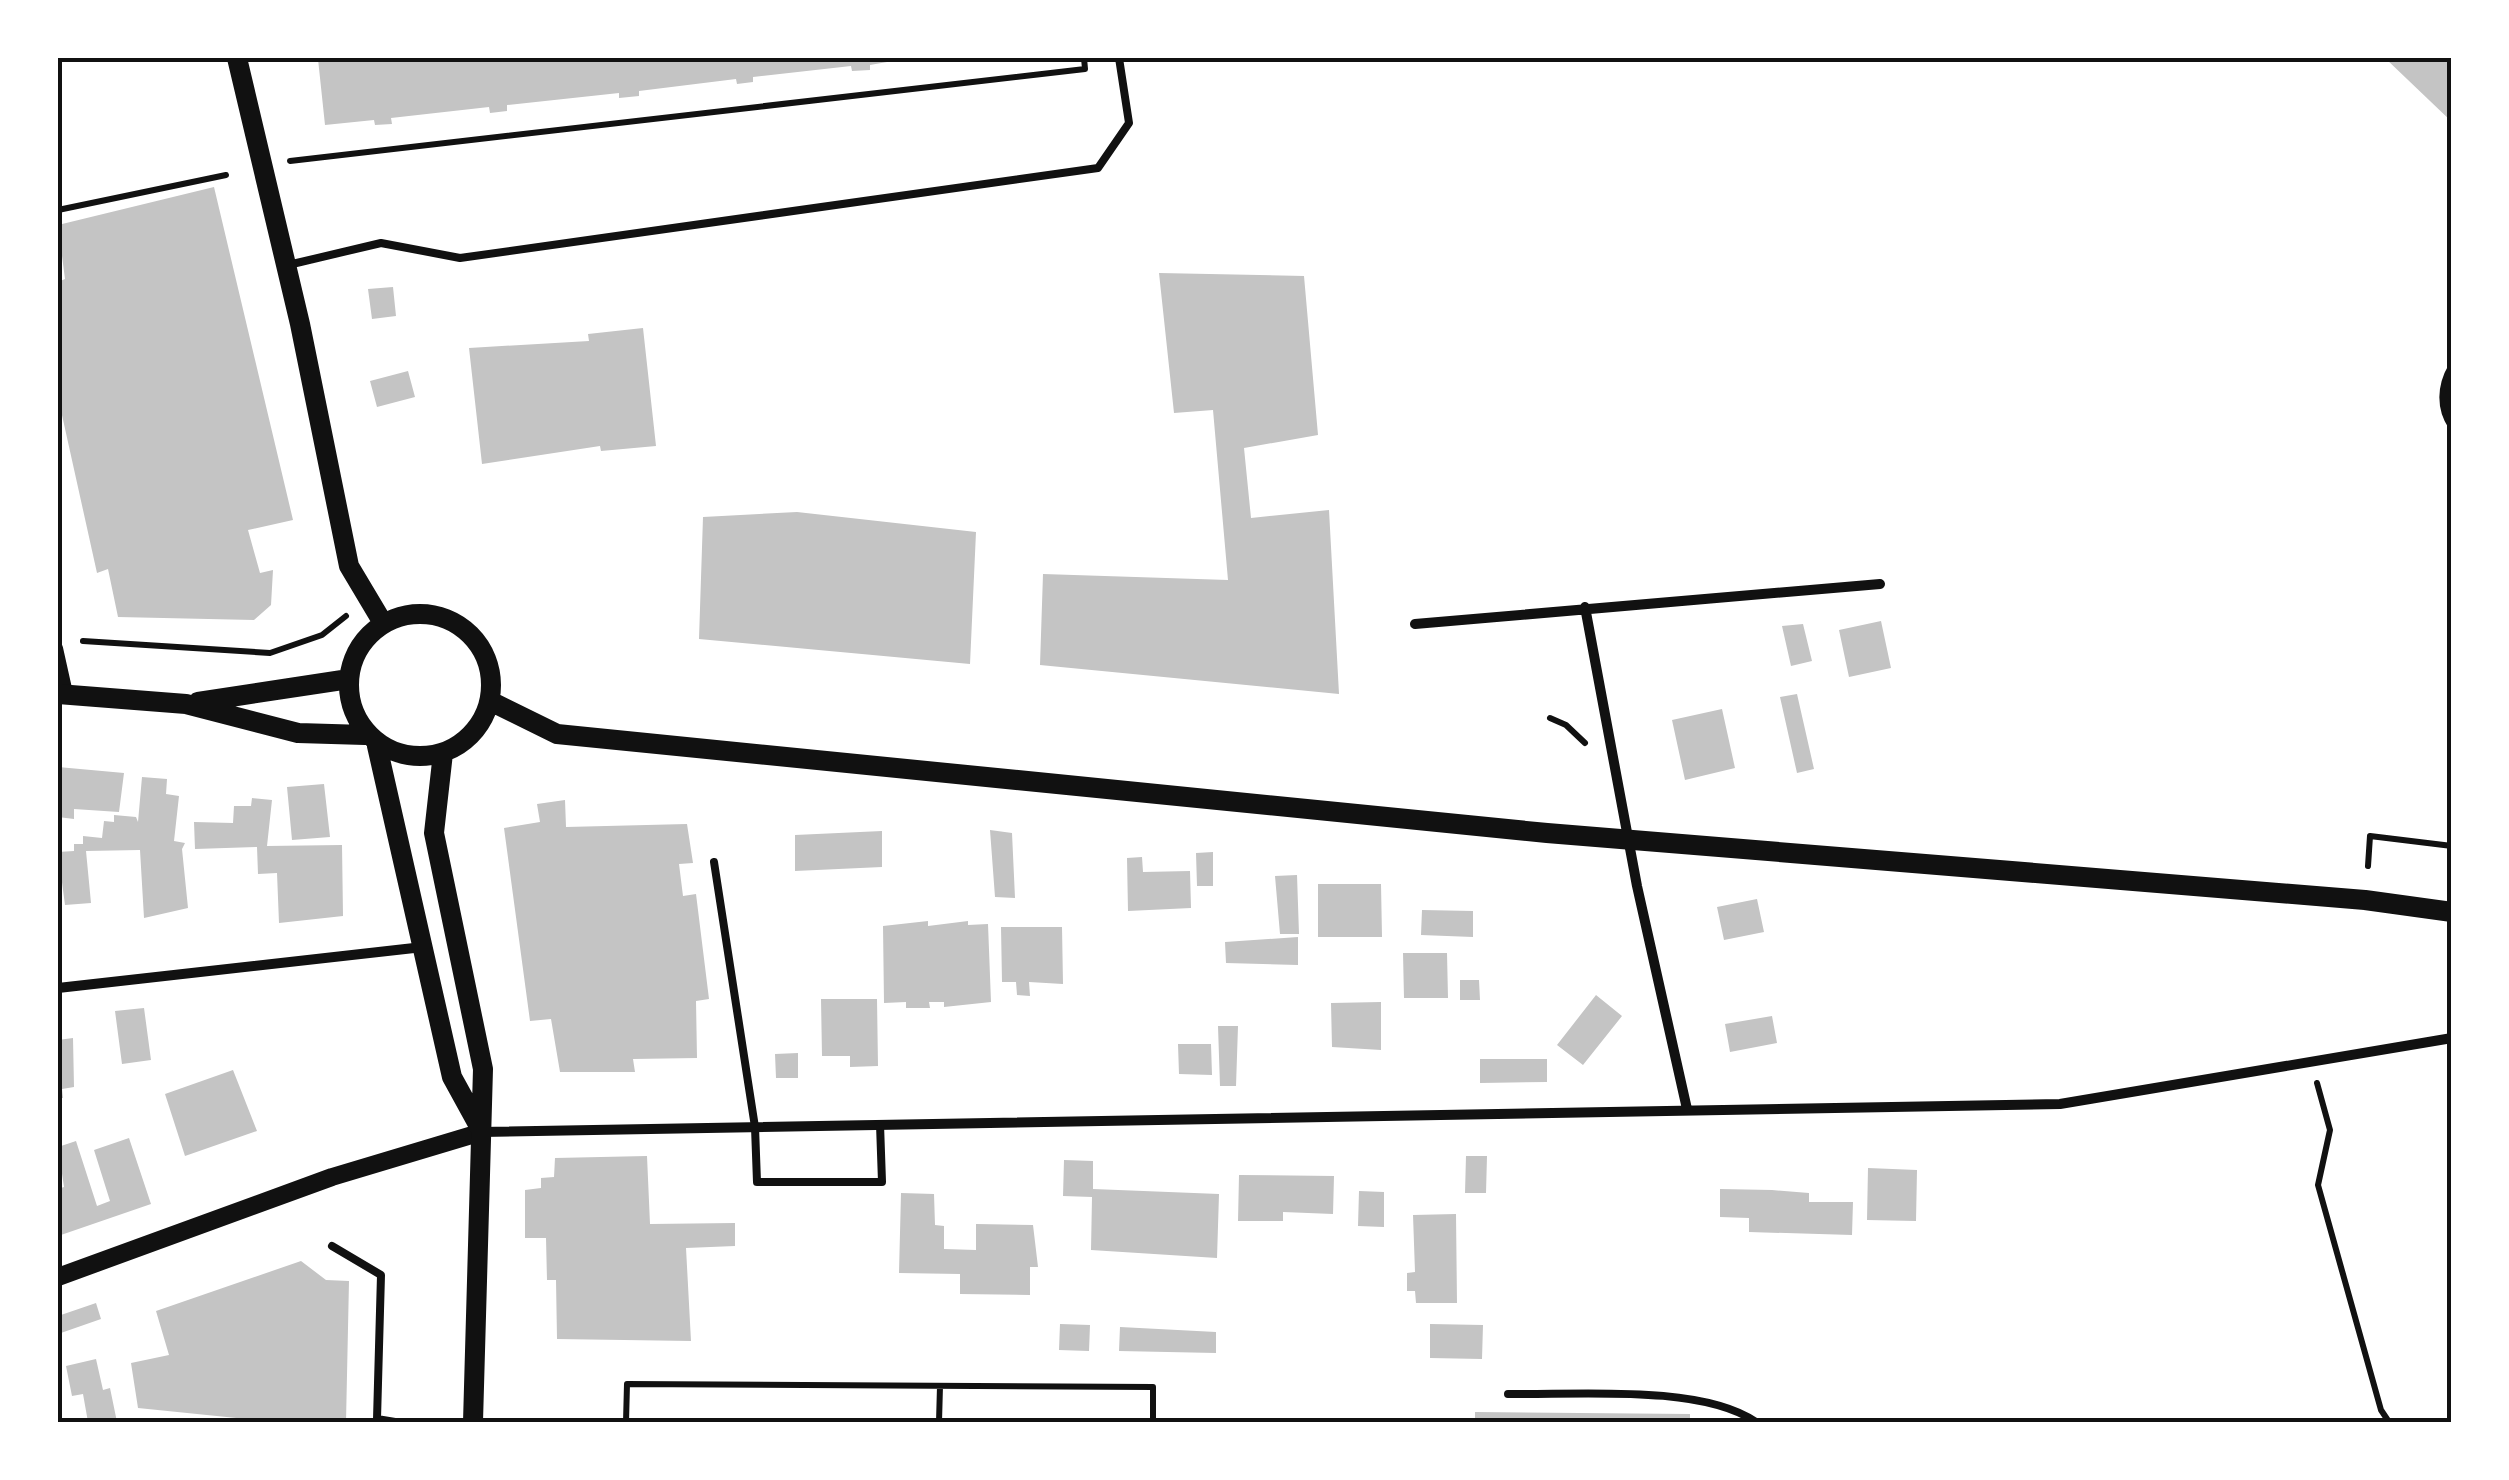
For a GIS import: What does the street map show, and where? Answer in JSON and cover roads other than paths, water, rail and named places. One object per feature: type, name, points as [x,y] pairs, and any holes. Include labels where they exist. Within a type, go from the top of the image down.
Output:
[{"type":"main road","points":[[237,58],[286,265],[349,566],[383,623]]},
{"type":"main road","points":[[63,694],[186,704],[298,733],[371,740],[404,753],[443,753],[464,742],[481,723],[490,701],[490,668],[474,638],[448,619],[415,614],[383,623],[362,643],[349,680],[352,706],[371,740],[452,1077],[482,1132]]},
{"type":"main road","points":[[186,704],[349,680]]},
{"type":"main road","points":[[490,701],[557,734],[1628,838],[2365,900],[2452,912]]},
{"type":"main road","points":[[443,753],[434,832],[483,1069],[474,1422]]},
{"type":"main road","points":[[2365,900],[2452,901]]},
{"type":"street","points":[[1415,624],[1880,584]]},
{"type":"street","points":[[1585,608],[1628,838],[1687,1109]]},
{"type":"street","points":[[58,648],[63,694]]},
{"type":"street","points":[[58,988],[423,947]]},
{"type":"street","points":[[58,1277],[332,1176],[482,1132],[2060,1104],[2452,1038]]},
{"type":"lane","points":[[286,265],[381,243],[460,258],[1098,168],[1128,123],[1119,58]]},
{"type":"lane","points":[[2452,367],[2444,381],[2444,414],[2452,426]]},
{"type":"lane","points":[[714,862],[755,1127],[757,1182],[882,1182],[880,1124]]},
{"type":"lane","points":[[332,1246],[381,1275],[377,1419],[394,1422]]},
{"type":"lane","points":[[1508,1394],[1690,1398],[1733,1406],[1756,1422]]}]
